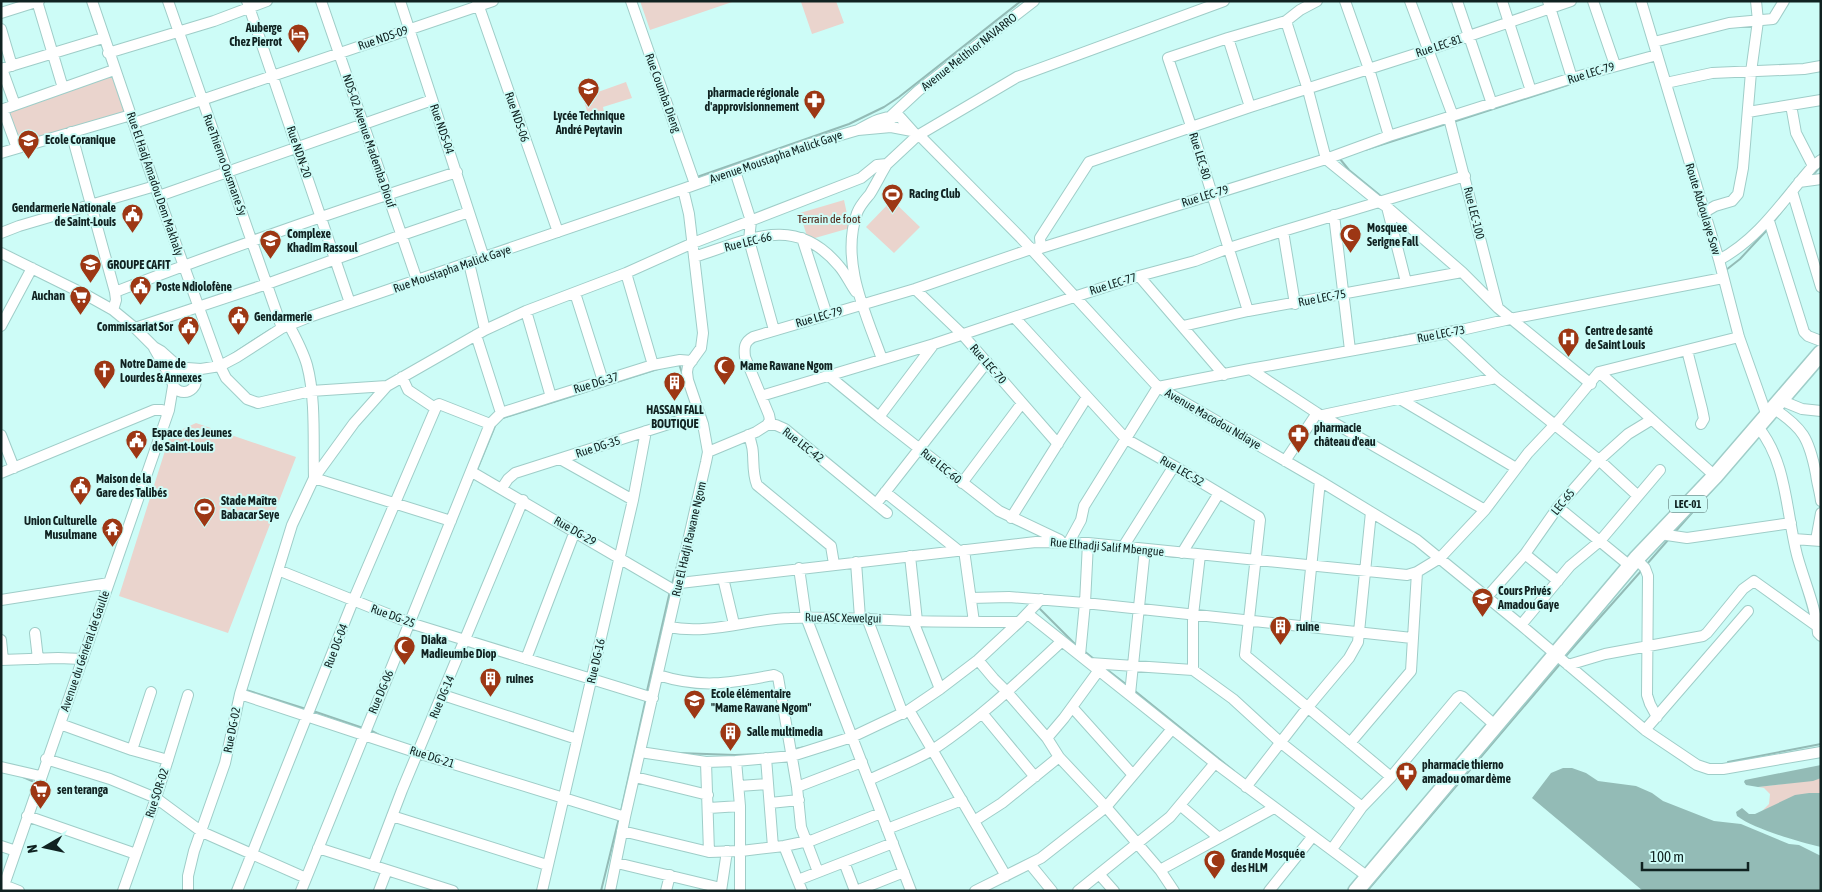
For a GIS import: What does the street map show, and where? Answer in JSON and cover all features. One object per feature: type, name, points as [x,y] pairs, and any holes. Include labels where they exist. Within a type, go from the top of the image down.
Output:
[{"type":"highway","name":"LEC-01","points":[[1356,891],[1633,563],[1715,476],[1821,353]]},
{"type":"street","points":[[1,12],[38,1],[63,88]]},
{"type":"street","name":"Rue El Hadj Amadou Dem Makhaly","points":[[92,1],[108,53],[184,265],[217,367],[247,399],[258,404],[311,391]]},
{"type":"street","name":"RueThierno Ousmane Sy","points":[[168,1],[267,284],[286,327],[304,357],[311,391],[314,478]]},
{"type":"street","points":[[108,53],[214,21],[248,4],[267,1]]},
{"type":"street","name":"NDS-02 Avenue Mademba Diouf","points":[[321,1],[417,280]]},
{"type":"street","name":"Rue NDS-04","points":[[400,1],[484,258]]},
{"type":"street","name":"Rue NDS-09","points":[[1,153],[71,132],[133,119],[202,101],[477,4],[493,1]]},
{"type":"street","name":"Rue Coumba Dieng","points":[[631,1],[696,184]]},
{"type":"street","name":"Avenue Melthior NAVARRO","points":[[895,122],[905,102],[1034,1]]},
{"type":"street","points":[[882,359],[863,304],[852,259],[854,224],[860,207],[887,164],[915,134],[1004,83],[1029,72],[1224,1]]},
{"type":"street","points":[[1250,107],[1228,38],[1286,21],[1300,10],[1317,1]]},
{"type":"street","points":[[1345,1],[1369,69],[1389,136]]},
{"type":"street","name":"Rue LEC-100","points":[[1410,1],[1451,117],[1498,308]]},
{"type":"street","points":[[1457,1],[1492,104]]},
{"type":"street","points":[[1502,1],[1532,91]]},
{"type":"street","name":"Rue LEC-81","points":[[1036,249],[1040,238],[1089,162],[1191,126],[1308,90],[1509,23],[1550,5],[1571,1]]},
{"type":"street","points":[[1593,1],[1615,65]]},
{"type":"street","name":"Route Abdoulaye Sow","points":[[1641,1],[1719,260],[1722,278],[1739,337],[1753,382],[1769,413],[1764,434],[1774,454],[1783,485],[1794,539],[1819,632]]},
{"type":"street","points":[[1704,213],[1716,206],[1732,201],[1738,194],[1743,168],[1751,72],[1758,21],[1756,1]]},
{"type":"street","points":[[1654,42],[1730,22],[1773,19],[1784,1]]},
{"type":"street","name":"Rue NDN-20","points":[[248,4],[350,303]]},
{"type":"street","name":"Rue NDS-06","points":[[477,4],[558,232]]},
{"type":"street","points":[[1550,5],[1572,78]]},
{"type":"street","points":[[1286,21],[1308,90],[1326,159],[1383,204],[1462,272],[1510,319],[1591,384]]},
{"type":"street","points":[[1,29],[12,66]]},
{"type":"street","points":[[15,105],[1,69],[103,38]]},
{"type":"street","name":"Rue LEC-80","points":[[1228,38],[1168,58],[1191,126],[1248,312]]},
{"type":"street","name":"Rue LEC-79","points":[[752,337],[915,289],[1036,249],[1326,159],[1389,136],[1572,78],[1657,55]]},
{"type":"street","points":[[1666,83],[1712,73],[1804,69],[1821,66]]},
{"type":"street","points":[[17,148],[2,110],[114,70]]},
{"type":"street","points":[[159,196],[432,100]]},
{"type":"street","points":[[1748,112],[1821,100]]},
{"type":"street","points":[[1719,260],[1744,244],[1769,221],[1795,187],[1817,163],[1796,133],[1791,105]]},
{"type":"street","points":[[895,122],[915,134]]},
{"type":"street","name":"Avenue Moustapha Malick Gaye","points":[[696,184],[810,144],[858,130],[895,122]]},
{"type":"street","points":[[71,132],[115,292],[116,300],[113,310]]},
{"type":"street","name":"Avenue Macodou Ndiaye","points":[[915,134],[922,138],[1036,249],[1074,297],[1158,387],[1320,480],[1407,533],[1521,625],[1645,730],[1697,765],[1708,769],[1723,769],[1821,752]]},
{"type":"street","points":[[451,521],[314,478],[354,423],[386,386],[481,332],[526,310],[626,273],[693,243],[861,178],[877,165],[887,164]]},
{"type":"street","points":[[735,171],[751,221],[749,240],[774,330]]},
{"type":"street","points":[[115,292],[184,265],[457,172]]},
{"type":"street","name":"Rue LEC-77","points":[[761,396],[934,344],[1139,276],[1195,261],[1229,248],[1334,215],[1383,204],[1465,176]]},
{"type":"street","points":[[1795,187],[1821,179]]},
{"type":"street","name":"Rue Moustapha Malick Gaye","points":[[195,385],[217,367],[286,327],[350,303],[696,184]]},
{"type":"street","points":[[1,233],[155,186]]},
{"type":"street","points":[[1795,187],[1821,287]]},
{"type":"street","name":"Rue El Hadji Rawane Ngom","points":[[610,891],[708,452],[700,414],[687,372],[701,348],[703,333],[693,243],[683,189]]},
{"type":"street","points":[[1383,204],[1406,282]]},
{"type":"street","points":[[135,328],[267,284],[335,258],[469,212]]},
{"type":"street","points":[[1334,215],[1350,350]]},
{"type":"street","points":[[1769,221],[1804,332],[1821,342]]},
{"type":"street","points":[[1283,231],[1295,304]]},
{"type":"street","name":"Rue LEC-66","points":[[694,257],[757,237],[775,234],[802,238],[820,248],[840,268],[863,304]]},
{"type":"street","points":[[802,238],[827,315]]},
{"type":"street","points":[[1,253],[113,310],[154,347],[183,368],[194,372],[196,380],[191,390],[179,392],[154,347]]},
{"type":"street","points":[[469,263],[481,332],[501,414]]},
{"type":"street","points":[[1,326],[32,268]]},
{"type":"street","name":"Rue LEC-75","points":[[1183,326],[1462,272]]},
{"type":"street","points":[[626,273],[653,366]]},
{"type":"street","points":[[1139,276],[1224,375]]},
{"type":"street","name":"Rue LEC-73","points":[[1158,387],[1448,333],[1510,319],[1722,278]]},
{"type":"street","name":"Rue LEC-70","points":[[915,289],[962,334],[1058,444]]},
{"type":"street","points":[[575,293],[603,381]]},
{"type":"street","points":[[526,310],[551,397]]},
{"type":"street","name":"Rue LEC-52","points":[[1015,318],[1126,439],[1259,517],[1245,655],[1308,707]]},
{"type":"street","points":[[1448,333],[1496,378],[1599,460],[1638,496]]},
{"type":"street","name":"Rue LEC-42","points":[[752,337],[748,340],[744,350],[745,357],[769,415],[768,425],[776,425],[785,429],[887,513]]},
{"type":"street","points":[[1599,372],[1739,337]]},
{"type":"street","points":[[879,417],[934,344]]},
{"type":"street","points":[[1687,350],[1704,419],[1701,424]]},
{"type":"street","name":"Rue DG-37","points":[[501,414],[653,366],[680,360],[692,361]]},
{"type":"street","points":[[876,504],[987,362]]},
{"type":"street","name":"Rue Moustapha Malick Gaye","points":[[183,368],[217,367]]},
{"type":"street","points":[[172,382],[174,372],[183,368]]},
{"type":"street","points":[[1250,369],[1320,414],[1485,510]]},
{"type":"street","points":[[1599,372],[1715,476]]},
{"type":"street","name":"Rue Elhadji Salif Mbengue","points":[[679,587],[724,578],[799,568],[1036,542],[1124,546],[1182,554],[1407,575],[1417,572],[1440,558],[1485,510],[1516,468],[1591,384],[1599,372]]},
{"type":"street","name":"Rue LEC-60","points":[[829,376],[999,511],[1066,542]]},
{"type":"street","points":[[402,377],[408,390],[437,406],[490,424]]},
{"type":"street","points":[[1284,461],[1320,414],[1400,400],[1496,378]]},
{"type":"street","name":"Avenue du Général de Gaulle","points":[[2,887],[168,411],[172,382]]},
{"type":"street","points":[[311,391],[386,386]]},
{"type":"street","points":[[1066,542],[1081,520],[1084,506],[1158,387]]},
{"type":"street","name":"Avenue du Général de Gaulle","points":[[168,411],[184,392]]},
{"type":"street","points":[[1011,518],[1087,397]]},
{"type":"street","points":[[1400,400],[1516,468]]},
{"type":"street","points":[[962,483],[1022,403]]},
{"type":"street","name":"Rue DG-04","points":[[237,891],[353,601],[437,406]]},
{"type":"street","points":[[1769,413],[1802,409],[1821,411]]},
{"type":"street","points":[[1,473],[154,410],[168,411]]},
{"type":"street","points":[[1769,413],[1794,424],[1807,440],[1812,455],[1821,501]]},
{"type":"street","name":"Rue DG-06","points":[[300,891],[490,424],[501,414]]},
{"type":"street","name":"Rue DG-35","points":[[502,488],[515,473],[700,414]]},
{"type":"street","name":"LEC-65","points":[[1487,597],[1525,554],[1558,507],[1599,460],[1628,434],[1651,420]]},
{"type":"street","points":[[708,452],[768,425]]},
{"type":"street","name":"Rue DG-16","points":[[542,891],[633,500],[646,431]]},
{"type":"street","points":[[1,434],[14,468]]},
{"type":"street","points":[[748,435],[753,445],[753,475],[758,484],[830,546],[834,564]]},
{"type":"street","points":[[560,459],[633,500]]},
{"type":"street","points":[[1124,546],[1174,466]]},
{"type":"street","points":[[1521,625],[1570,566],[1600,541],[1660,470]]},
{"type":"street","name":"Rue DG-29","points":[[472,472],[620,557],[679,587]]},
{"type":"street","name":"Rue DG-02","points":[[188,891],[188,876],[191,862],[228,754],[232,725],[240,694],[285,543],[314,478]]},
{"type":"street","points":[[1305,627],[1320,480]]},
{"type":"street","points":[[885,492],[961,550],[974,622]]},
{"type":"street","points":[[1182,554],[1219,493]]},
{"type":"street","name":"Rue DG-14","points":[[373,866],[523,500]]},
{"type":"street","points":[[1558,507],[1600,541],[1633,563],[1646,568],[1648,576],[1647,695],[1657,716]]},
{"type":"street","points":[[1246,787],[1308,707],[1350,658],[1358,642],[1371,512]]},
{"type":"street","points":[[1794,539],[1818,540],[1821,513]]},
{"type":"street","points":[[1660,534],[1687,538],[1791,523]]},
{"type":"street","points":[[526,659],[574,530]]},
{"type":"street","points":[[1080,655],[1088,543]]},
{"type":"street","points":[[1130,694],[1145,549]]},
{"type":"street","points":[[1525,554],[1558,581]]},
{"type":"street","points":[[1193,670],[1193,615],[1200,555]]},
{"type":"street","points":[[910,556],[915,621],[940,689]]},
{"type":"street","points":[[856,562],[863,618],[906,712],[932,750],[1006,876]]},
{"type":"street","points":[[799,568],[806,617],[911,891]]},
{"type":"street","name":"Rue DG-25","points":[[278,570],[410,622],[653,698]]},
{"type":"street","points":[[1350,743],[1410,674],[1417,572]]},
{"type":"street","points":[[724,578],[734,624]]},
{"type":"street","points":[[1568,665],[1604,654],[1648,647],[1707,633],[1743,589],[1754,582],[1819,632]]},
{"type":"street","points":[[1,600],[109,583]]},
{"type":"street","points":[[970,598],[1009,597],[1041,599],[1412,638]]},
{"type":"street","points":[[640,752],[706,762],[736,761],[792,756],[852,737],[906,712],[940,689],[978,660],[1028,614],[1041,599]]},
{"type":"street","points":[[1645,730],[1748,611]]},
{"type":"street","points":[[1028,614],[1130,694],[1172,730],[1368,877]]},
{"type":"street","name":"Rue ASC Xewelgui","points":[[669,627],[692,630],[776,618],[806,617],[1019,622]]},
{"type":"street","points":[[35,633],[38,659]]},
{"type":"street","points":[[1,640],[2,660],[83,659]]},
{"type":"street","points":[[869,780],[932,750],[982,713],[1062,641]]},
{"type":"street","points":[[978,660],[1047,738],[1059,758],[1138,844],[1160,870],[1174,891]]},
{"type":"street","points":[[1090,664],[1193,670],[1233,699],[1280,742],[1362,807]]},
{"type":"street","points":[[1047,738],[1072,708],[1099,670]]},
{"type":"street","points":[[658,674],[674,680],[714,684],[774,675],[778,677],[797,786],[801,827],[818,872]]},
{"type":"street","points":[[132,750],[151,692]]},
{"type":"street","name":"Rue DG-21","points":[[240,694],[418,753],[625,817]]},
{"type":"street","points":[[443,694],[578,739]]},
{"type":"street","name":"Rue SOR-02","points":[[123,891],[156,798],[188,695]]},
{"type":"street","points":[[1332,849],[1362,807],[1391,777],[1460,696],[1496,726]]},
{"type":"street","points":[[1308,707],[1391,777]]},
{"type":"street","points":[[1072,708],[1133,775]]},
{"type":"street","points":[[982,713],[1035,777]]},
{"type":"street","points":[[60,724],[132,750],[168,760]]},
{"type":"street","points":[[975,891],[1030,864],[1064,842],[1106,808],[1172,730]]},
{"type":"street","points":[[766,758],[773,847]]},
{"type":"street","points":[[974,821],[1002,803],[1059,758]]},
{"type":"street","points":[[46,759],[110,778],[156,798],[202,832],[306,878]]},
{"type":"street","points":[[736,761],[740,806],[740,891]]},
{"type":"street","points":[[706,762],[709,852]]},
{"type":"street","points":[[797,786],[862,762]]},
{"type":"street","points":[[1078,891],[1170,817],[1215,763]]},
{"type":"street","points":[[1,767],[40,776]]},
{"type":"street","points":[[635,777],[708,795]]},
{"type":"street","points":[[739,786],[768,784]]},
{"type":"street","points":[[770,802],[798,800]]},
{"type":"street","points":[[887,829],[962,800]]},
{"type":"street","points":[[709,808],[740,806]]},
{"type":"street","points":[[1181,806],[1218,838]]},
{"type":"street","points":[[1160,870],[1274,808]]},
{"type":"street","points":[[622,831],[709,852],[741,851],[806,842],[881,813]]},
{"type":"street","points":[[27,816],[136,854]]},
{"type":"street","points":[[392,816],[547,865]]},
{"type":"street","points":[[1269,891],[1313,836]]},
{"type":"street","points":[[798,880],[893,843]]},
{"type":"street","points":[[1,846],[16,851]]},
{"type":"street","points":[[784,846],[802,891]]},
{"type":"street","points":[[318,848],[446,890]]},
{"type":"street","points":[[617,863],[721,889],[727,851]]},
{"type":"street","points":[[844,862],[856,891],[904,872]]},
{"type":"street","points":[[1030,864],[1052,891]]},
{"type":"street","points":[[379,891],[387,870]]},
{"type":"street","points":[[1100,874],[1114,891]]},
{"type":"street","points":[[666,891],[670,875]]},
{"type":"street","points":[[2,887],[19,891]]},
{"type":"green space","points":[[640,1],[735,1],[650,30]]},
{"type":"green space","points":[[836,1],[844,23],[812,34],[801,2]]},
{"type":"green space","points":[[115,74],[129,112],[20,142],[8,111]]},
{"type":"green space","points":[[626,82],[632,98],[603,107],[604,112],[589,117],[582,95],[597,90],[598,92]]},
{"type":"green space","name":"Terrain de foot","points":[[844,200],[850,228],[808,240],[800,213]]},
{"type":"green space","name":"Racing Club","points":[[892,200],[920,227],[894,253],[866,227]]},
{"type":"green space","name":"Stade Maître Babacar Seye","points":[[196,423],[296,457],[228,633],[119,596],[170,435]]},
{"type":"green space","points":[[1821,778],[1821,793],[1809,793],[1762,811],[1769,804],[1770,794],[1764,788],[1758,787]]},
{"type":"water","points":[[1821,765],[1821,778],[1813,781],[1758,787],[1746,785],[1744,782],[1745,780]]},
{"type":"water","points":[[1563,768],[1572,768],[1586,773],[1598,781],[1636,786],[1652,793],[1663,801],[1714,821],[1741,824],[1789,844],[1799,845],[1821,856],[1821,891],[1643,891],[1532,798],[1551,773]]},
{"type":"water","points":[[1821,793],[1821,847],[1754,826],[1737,816],[1736,812],[1742,808],[1749,814],[1755,814],[1795,795]]},
{"type":"waterway","points":[[697,177],[849,124],[884,107],[1021,1]]},
{"type":"waterway","points":[[1453,122],[1577,82]]},
{"type":"waterway","points":[[1365,150],[1446,124]]},
{"type":"waterway","points":[[1340,159],[1349,170],[1382,197]]},
{"type":"waterway","points":[[1812,176],[1820,167]]},
{"type":"waterway","points":[[1773,222],[1786,206]]},
{"type":"waterway","points":[[1726,270],[1740,259],[1767,230]]},
{"type":"waterway","points":[[1382,340],[1459,325]]},
{"type":"waterway","points":[[231,355],[271,329]]},
{"type":"waterway","points":[[679,364],[682,373]]},
{"type":"waterway","points":[[503,418],[661,368]]},
{"type":"waterway","points":[[477,470],[495,426]]},
{"type":"waterway","points":[[470,486],[474,477]]},
{"type":"waterway","points":[[1675,532],[1713,489]]},
{"type":"waterway","points":[[1647,564],[1668,540]]},
{"type":"waterway","points":[[672,584],[680,555]]},
{"type":"waterway","points":[[1153,555],[1180,557]]},
{"type":"waterway","points":[[1564,658],[1642,570]]},
{"type":"waterway","points":[[647,691],[670,591]]},
{"type":"waterway","points":[[1039,608],[1076,645]]},
{"type":"waterway","points":[[1084,651],[1094,659]]},
{"type":"waterway","points":[[1367,891],[1560,664]]},
{"type":"waterway","points":[[1105,668],[1127,685]]},
{"type":"waterway","points":[[246,690],[306,709]]},
{"type":"waterway","points":[[1135,691],[1234,771]]},
{"type":"waterway","points":[[621,811],[646,698]]},
{"type":"waterway","points":[[313,711],[363,728]]},
{"type":"waterway","points":[[370,730],[381,736]]},
{"type":"waterway","points":[[1728,762],[1821,744]]},
{"type":"waterway","points":[[795,749],[805,747]]},
{"type":"waterway","points":[[678,753],[763,754]]},
{"type":"waterway","points":[[23,777],[32,781]]},
{"type":"waterway","points":[[601,891],[619,818]]},
{"type":"place","name":"Auberge Chez Pierrot","points":[[298,54]]},
{"type":"place","name":"Lycée Technique André Peytavin","points":[[589,108]]},
{"type":"place","name":"pharmacie régionale d'approvisionnement","points":[[815,119]]},
{"type":"place","name":"Ecole Coranique","points":[[29,159]]},
{"type":"place","name":"Racing Club","points":[[893,213]]},
{"type":"place","name":"Gendarmerie Nationale de Saint-Louis","points":[[132,234]]},
{"type":"place","name":"Mosquee Serigne Fall","points":[[1351,254]]},
{"type":"place","name":"Complexe Khadim Rassoul","points":[[271,260]]},
{"type":"place","name":"GROUPE CAFIT","points":[[91,284]]},
{"type":"place","name":"Poste Ndiolofène","points":[[140,306]]},
{"type":"place","name":"Auchan","points":[[81,315]]},
{"type":"place","name":"Gendarmerie","points":[[238,336]]},
{"type":"place","name":"Commissariat Sor","points":[[189,346]]},
{"type":"place","name":"Centre de santé de Saint Louis","points":[[1569,357]]},
{"type":"place","name":"Mame Rawane Ngom","points":[[724,385]]},
{"type":"place","name":"Notre Dame de Lourdes & Annexes","points":[[104,390]]},
{"type":"place","name":"HASSAN FALL BOUTIQUE","points":[[675,402]]},
{"type":"place","name":"pharmacie château d'eau","points":[[1298,454]]},
{"type":"place","name":"Espace des Jeunes de Saint-Louis","points":[[136,459]]},
{"type":"place","name":"Maison de la Gare des Talibés","points":[[80,505]]},
{"type":"place","name":"Stade Maître Babacar Seye","points":[[205,527]]},
{"type":"place","name":"Union Culturelle Musulmane","points":[[113,547]]},
{"type":"place","name":"Cours Privés Amadou Gaye","points":[[1482,617]]},
{"type":"place","name":"ruine","points":[[1280,646]]},
{"type":"place","name":"Diaka Madieumbe Diop","points":[[405,666]]},
{"type":"place","name":"ruines","points":[[490,698]]},
{"type":"place","name":"Ecole élémentaire \"Mame Rawane Ngom\"","points":[[695,720]]},
{"type":"place","name":"Salle multimedia","points":[[731,751]]},
{"type":"place","name":"pharmacie thierno amadou omar dème","points":[[1406,791]]},
{"type":"place","name":"sen teranga","points":[[41,809]]},
{"type":"place","name":"Grande Mosquée des HLM","points":[[1215,880]]}]
